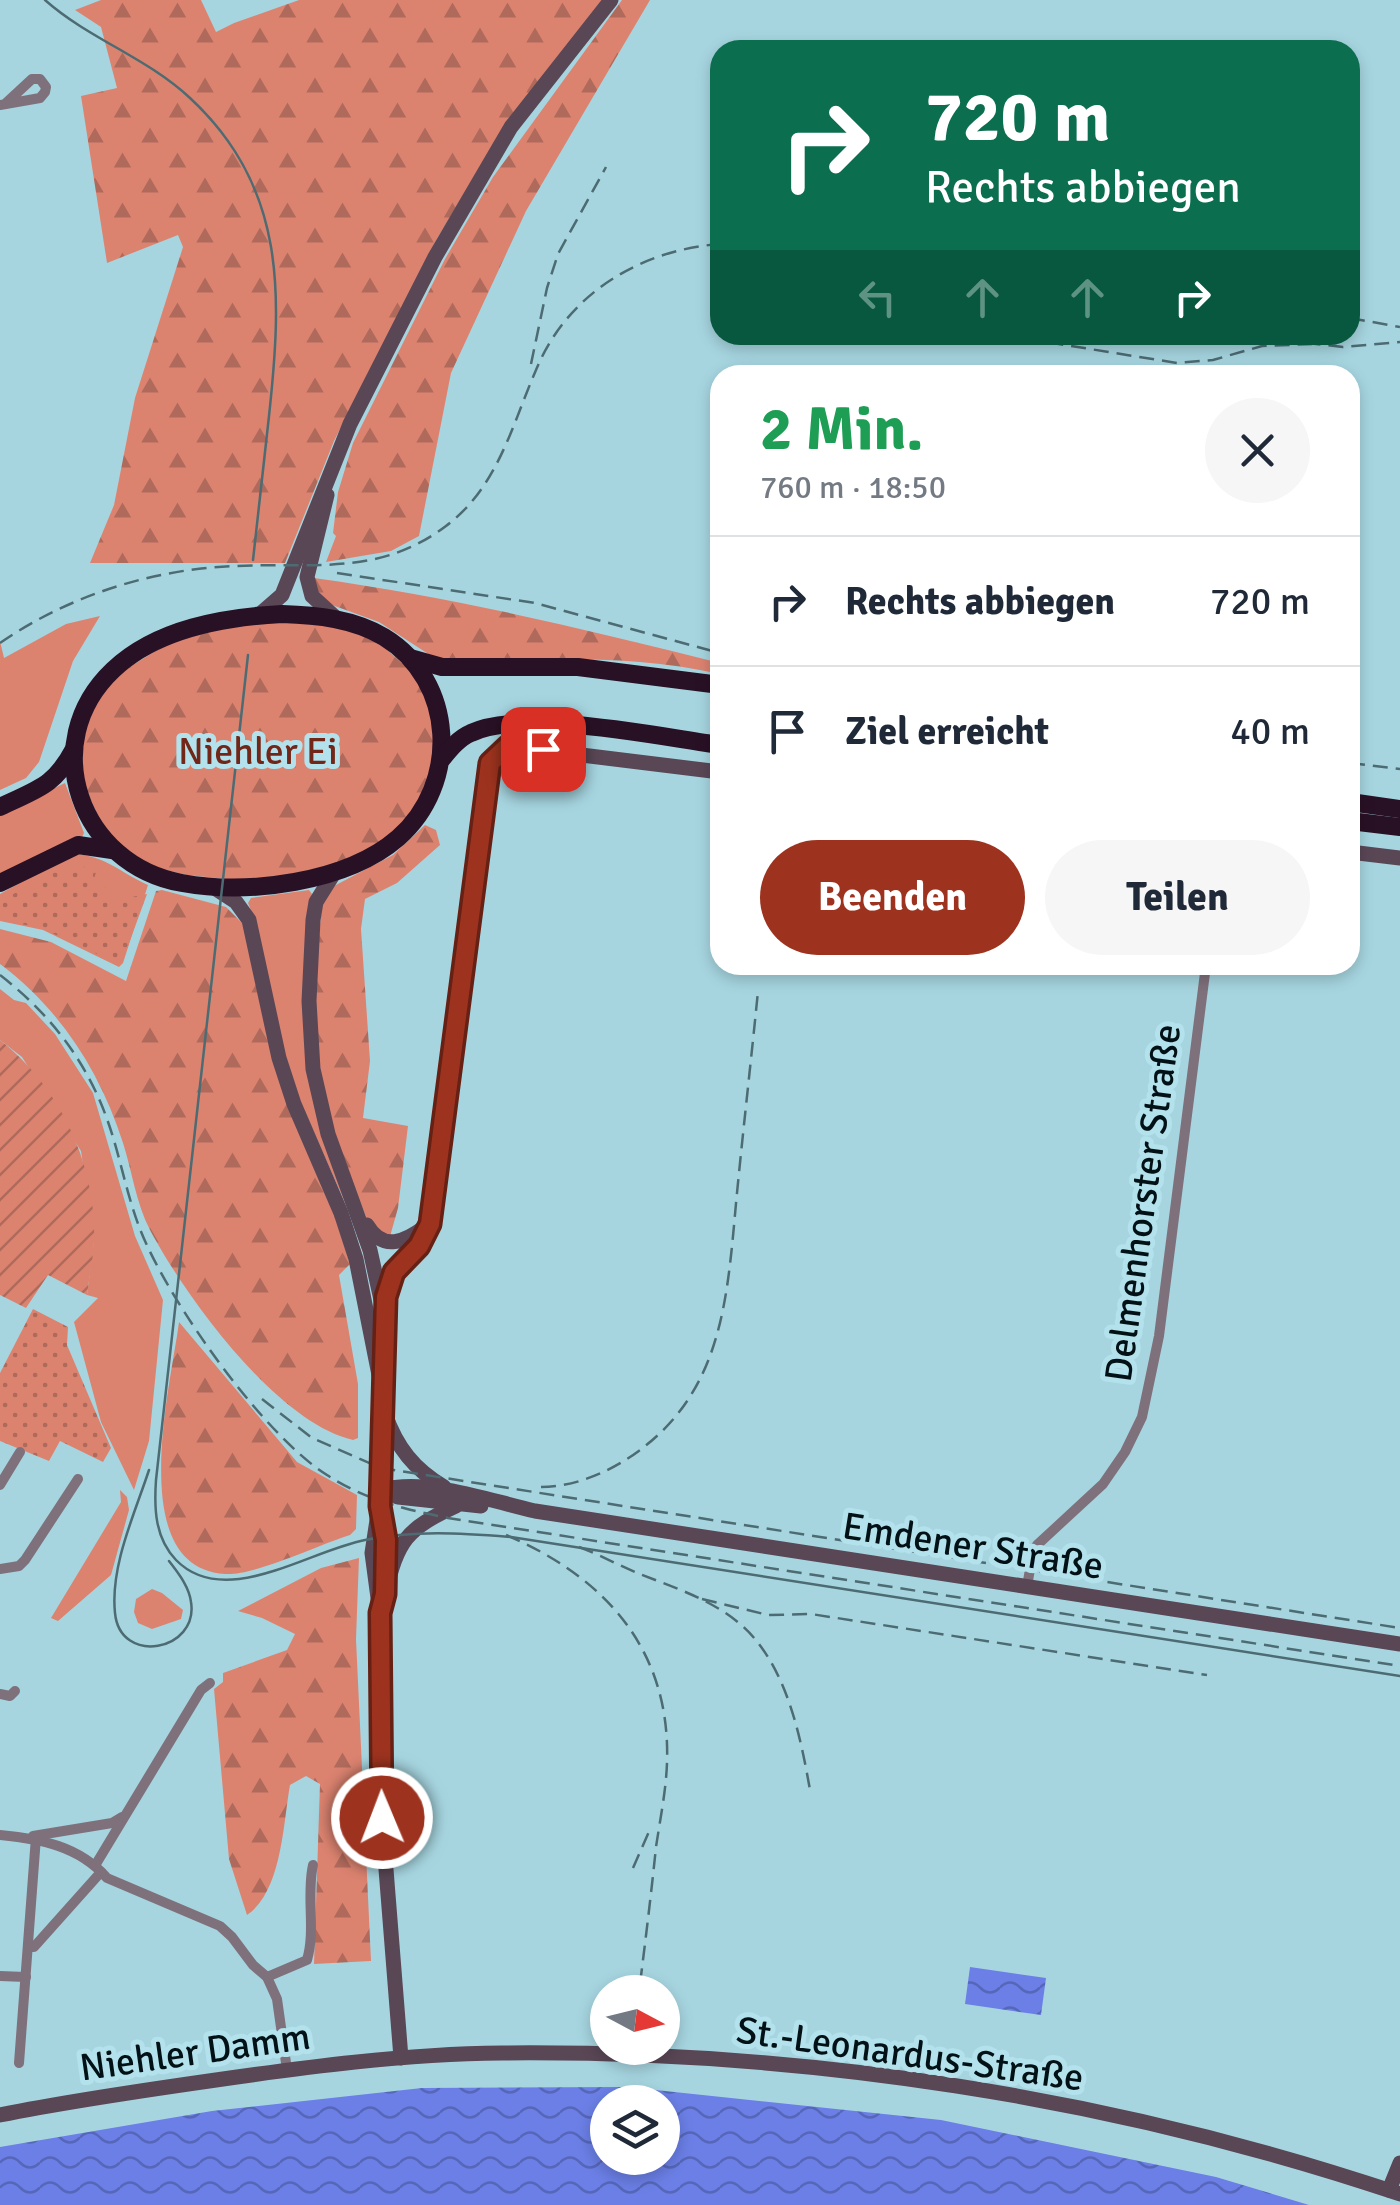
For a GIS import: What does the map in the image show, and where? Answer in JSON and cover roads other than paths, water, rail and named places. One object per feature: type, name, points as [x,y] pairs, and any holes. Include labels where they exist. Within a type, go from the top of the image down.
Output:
[{"type":"highway","points":[[0,807],[57,777],[98,687],[120,664],[164,639],[214,622],[302,614],[372,630],[405,654],[442,668],[578,667],[710,684]]},
{"type":"highway","points":[[77,734],[79,795],[91,824],[112,850],[158,877],[222,890],[294,882],[336,870],[382,849],[420,813],[442,759],[443,734],[436,700],[405,654]]},
{"type":"highway","points":[[442,759],[468,734],[513,725],[596,728],[710,744]]},
{"type":"highway","points":[[1360,803],[1400,809]]},
{"type":"highway","points":[[1360,822],[1400,827]]},
{"type":"highway","points":[[0,884],[78,845],[112,850]]},
{"type":"street","points":[[259,616],[282,595],[301,569],[330,470],[435,256],[511,127],[610,0]]},
{"type":"street","points":[[301,569],[312,596],[340,620]]},
{"type":"street","points":[[385,1594],[386,1540],[380,1498],[386,1297],[394,1272],[419,1246],[430,1224],[490,763],[508,746],[710,771]]},
{"type":"street","points":[[1360,853],[1400,858]]},
{"type":"street","points":[[336,870],[316,902],[313,920],[309,1036],[320,1105],[358,1212],[386,1322]]},
{"type":"street","points":[[222,890],[249,920],[278,1058],[341,1212],[356,1259],[390,1428],[402,1453],[455,1498],[407,1534],[380,1613]]},
{"type":"street","name":"Delmenhorster Straße","points":[[1027,1587],[1036,1545],[1102,1484],[1125,1452],[1146,1404],[1160,1336],[1205,975]]},
{"type":"street","points":[[358,1212],[374,1237],[392,1244],[411,1238],[430,1224]]},
{"type":"street","points":[[356,1259],[376,1276]]},
{"type":"street","points":[[376,1276],[394,1272]]},
{"type":"street","points":[[0,1485],[20,1452]]},
{"type":"street","points":[[0,1569],[8,1570],[25,1560],[78,1478]]},
{"type":"street","points":[[380,1498],[372,1552],[380,1613],[382,1818],[400,2058]]},
{"type":"street","name":"Emdener Straße","points":[[380,1498],[455,1498],[1400,1644]]},
{"type":"street","points":[[28,1947],[34,1947],[99,1868],[122,1816],[142,1790],[201,1690],[210,1683]]},
{"type":"street","points":[[0,1694],[10,1696],[15,1691]]},
{"type":"street","points":[[33,1838],[112,1822],[122,1816]]},
{"type":"street","points":[[0,1835],[33,1838],[77,1851],[107,1878],[220,1926],[266,1977],[278,1999],[287,2070]]},
{"type":"street","points":[[19,2062],[33,1838]]},
{"type":"street","points":[[266,1977],[306,1960],[313,1865]]},
{"type":"street","points":[[0,1976],[26,1977]]},
{"type":"street","name":"St.-Leonardus-Straße","points":[[400,2058],[500,2053],[618,2054],[890,2076],[978,2088],[1182,2130],[1394,2192]]},
{"type":"street","name":"Niehler Damm","points":[[0,2115],[287,2070],[400,2058]]},
{"type":"street","points":[[1394,2192],[1400,2163]]},
{"type":"water","points":[[970,1967],[1046,1978],[1041,2015],[965,2004]]},
{"type":"water","points":[[590,2087],[590,2175],[680,2175],[680,2093],[941,2120],[1216,2177],[1309,2205],[0,2205],[0,2147],[212,2111],[422,2088]]},
{"type":"tram line","points":[[45,0],[190,98],[222,133],[245,169],[261,206],[271,245],[276,328],[253,560]]},
{"type":"tram line","points":[[248,655],[156,1480],[157,1523],[176,1560],[196,1574],[218,1580],[242,1579],[383,1537],[438,1533],[511,1537],[1400,1676]]},
{"type":"tram line","points":[[149,1470],[116,1577],[115,1613],[120,1630],[130,1641],[143,1646],[172,1641],[190,1619],[188,1591],[169,1561]]},
{"type":"railway","points":[[531,364],[558,254],[606,167]]},
{"type":"railway","points":[[0,643],[82,599],[142,579],[204,568],[344,564],[395,553],[421,542],[446,526],[479,493],[502,454],[550,343],[587,298],[635,266],[710,245]]},
{"type":"railway","points":[[1360,320],[1400,327]]},
{"type":"railway","points":[[1325,345],[1400,342]]},
{"type":"railway","points":[[1065,345],[1177,363],[1213,360],[1262,346],[1287,345]]},
{"type":"railway","points":[[337,573],[535,603],[710,650]]},
{"type":"railway","points":[[1360,764],[1400,769]]},
{"type":"railway","points":[[0,975],[50,1022],[88,1077],[107,1119],[140,1229],[194,1327],[275,1430],[302,1456],[355,1491],[448,1518],[1400,1666]]},
{"type":"railway","points":[[541,1487],[586,1479],[627,1459],[661,1432],[687,1402],[705,1368],[726,1295],[758,991]]},
{"type":"railway","points":[[262,1399],[312,1438],[381,1468],[1400,1628]]},
{"type":"railway","points":[[506,1535],[542,1552],[602,1596],[644,1652],[657,1686],[665,1722],[667,1763],[641,1975]]},
{"type":"railway","points":[[579,1547],[700,1598],[743,1626],[767,1655],[785,1691],[810,1790]]},
{"type":"railway","points":[[702,1599],[768,1615],[811,1614],[1207,1675]]},
{"type":"railway","points":[[633,1868],[651,1827]]},
{"type":"park label","name":"Niehler Ei","points":[[258,751]]}]
